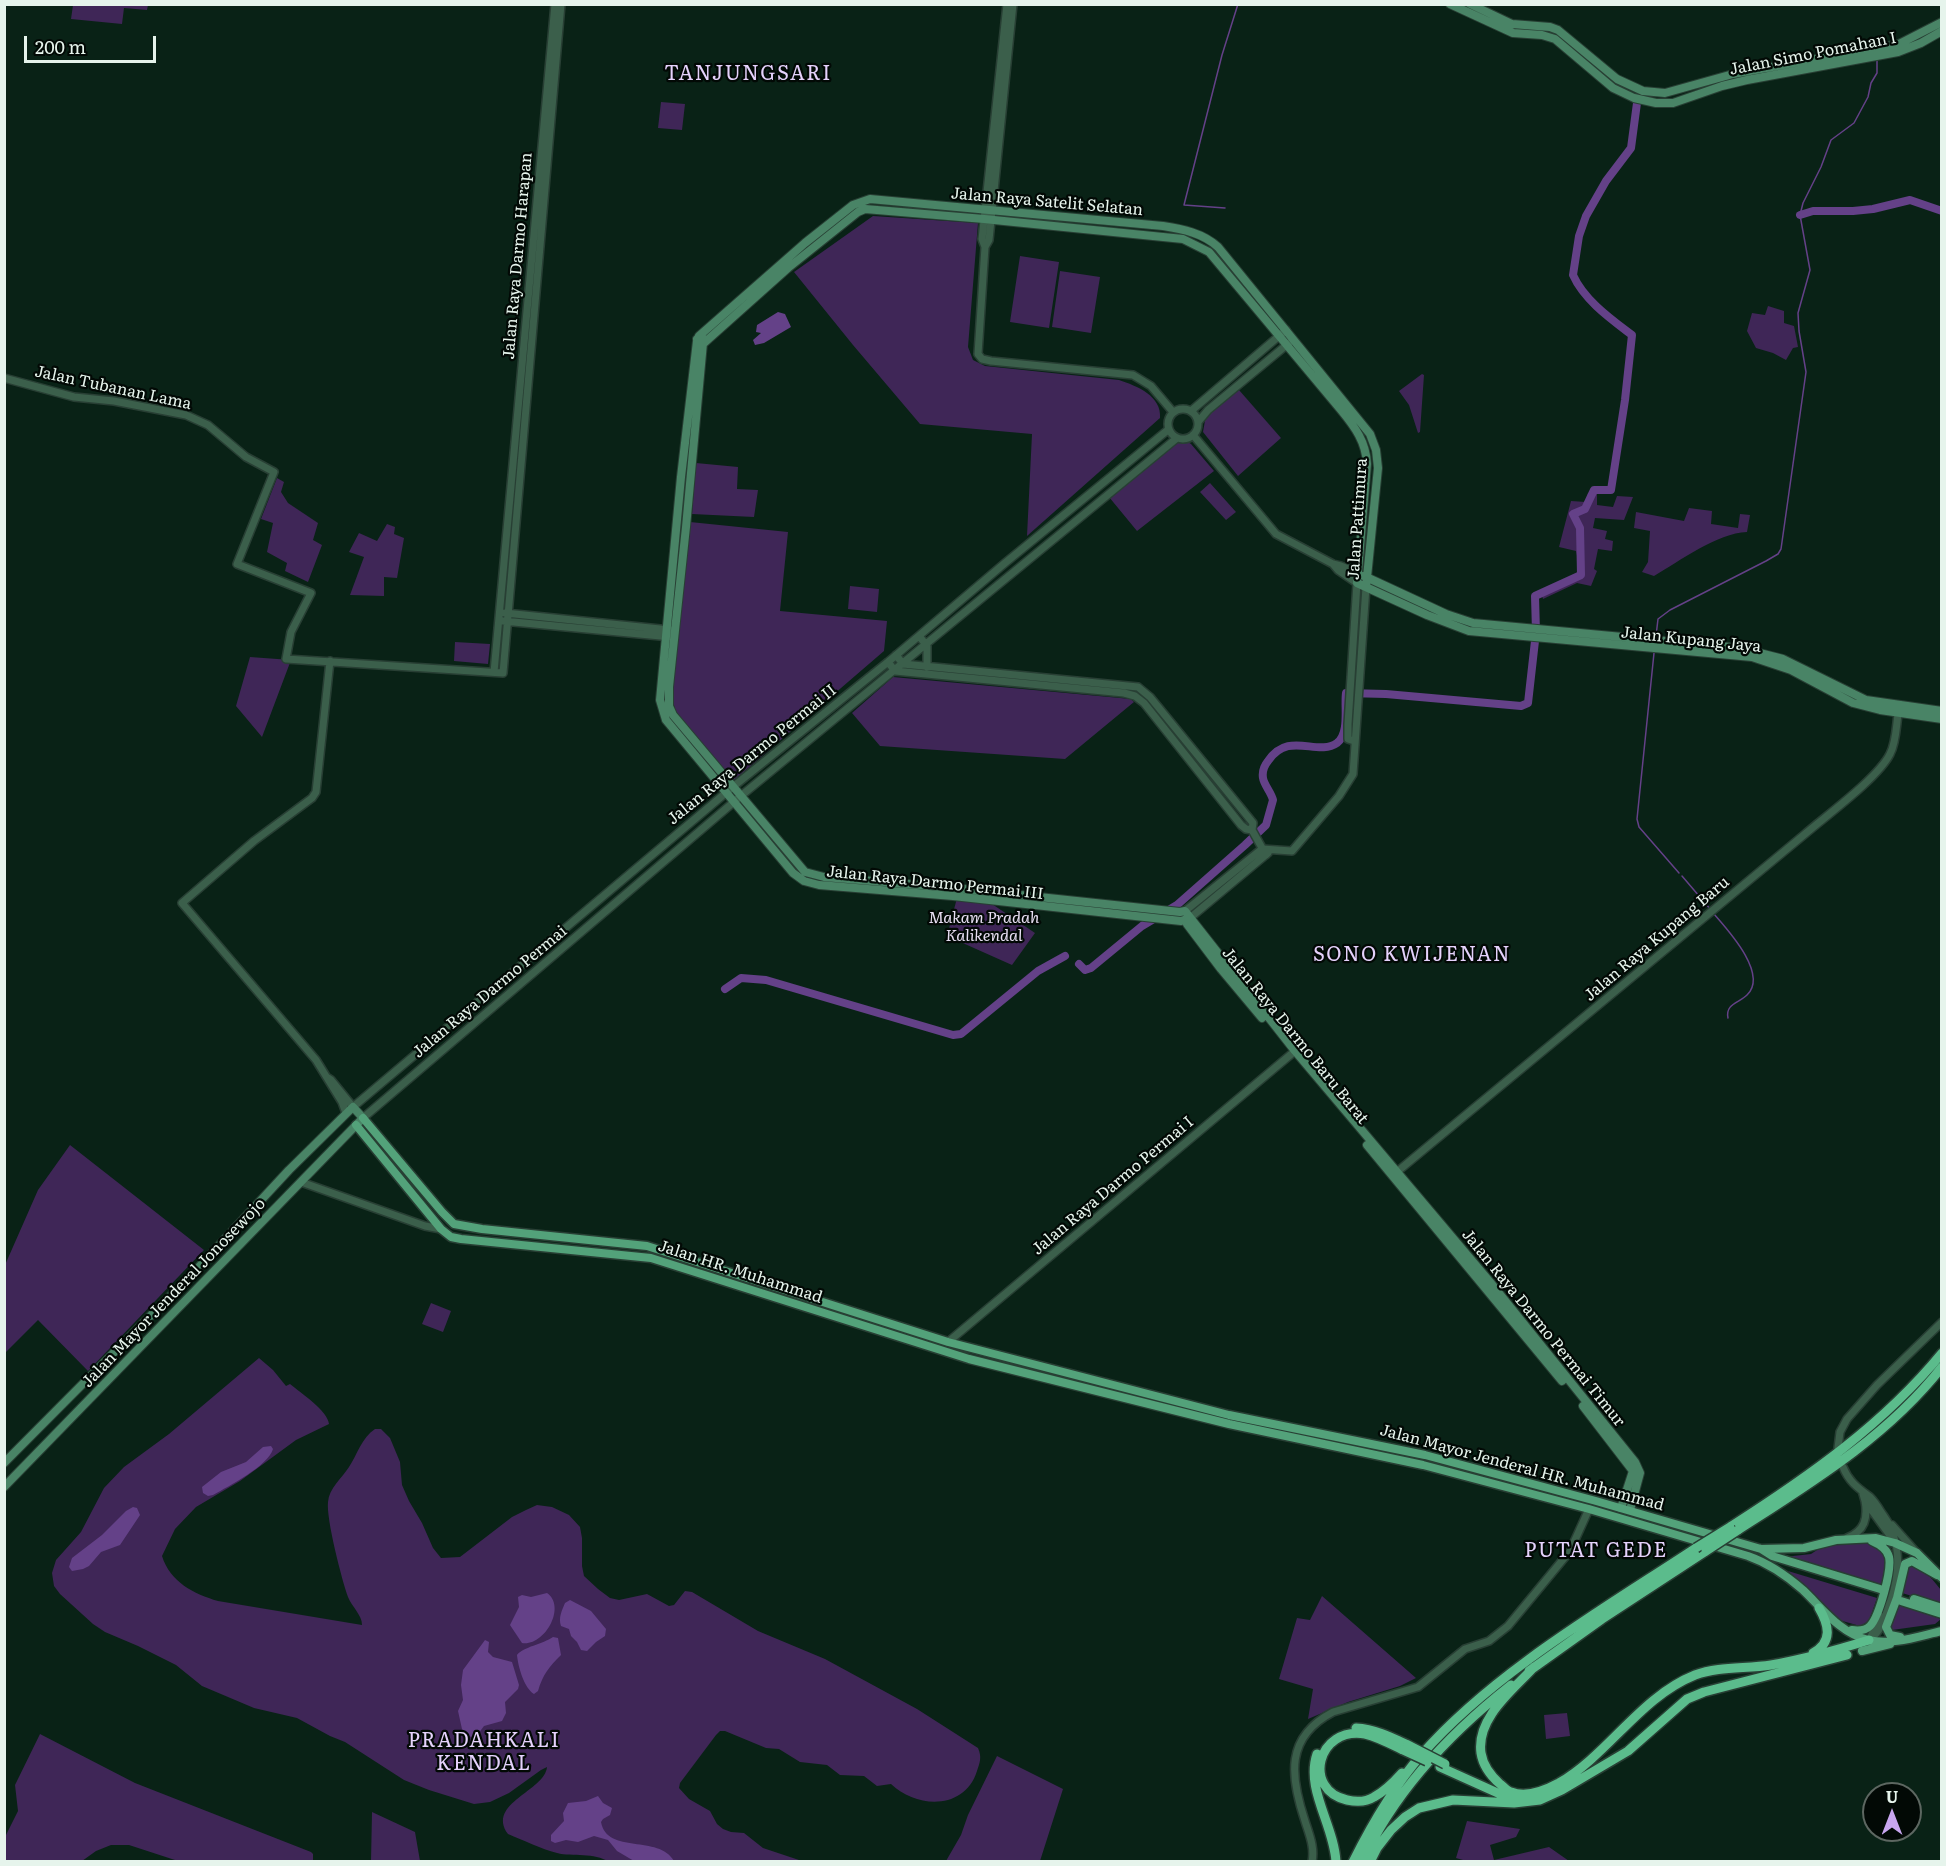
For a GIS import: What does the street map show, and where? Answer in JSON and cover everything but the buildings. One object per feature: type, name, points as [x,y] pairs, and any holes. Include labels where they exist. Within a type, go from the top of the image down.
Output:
[{"type":"highway","points":[[1734,1529],[1859,1437],[1902,1398],[1941,1353]]},
{"type":"highway","points":[[1406,1747],[1364,1734],[1344,1735],[1328,1745],[1320,1762],[1321,1774],[1329,1791],[1341,1799],[1363,1801],[1374,1797],[1391,1784],[1488,1692],[1549,1645],[1845,1459],[1892,1420],[1941,1368]]},
{"type":"highway","points":[[1362,1862],[1391,1809],[1434,1756],[1464,1724],[1534,1667],[1701,1550]]},
{"type":"highway","points":[[1803,1657],[1822,1648],[1827,1638],[1827,1621],[1819,1608]]},
{"type":"highway","points":[[1443,1766],[1510,1792],[1543,1791],[1576,1771],[1656,1700],[1676,1685],[1696,1675],[1717,1670],[1771,1665],[1869,1640]]},
{"type":"highway","points":[[1370,1862],[1377,1848],[1391,1830],[1419,1808],[1453,1800],[1529,1803],[1552,1796],[1628,1751],[1687,1698],[1847,1655]]},
{"type":"highway","points":[[1510,1792],[1489,1773],[1481,1754],[1482,1737],[1490,1717],[1534,1667]]},
{"type":"highway","points":[[1696,1675],[1696,1684],[1704,1692]]},
{"type":"highway","points":[[1676,1685],[1688,1685],[1690,1690],[1687,1698]]},
{"type":"highway","points":[[1336,1862],[1335,1845],[1315,1786],[1315,1761],[1320,1749],[1333,1734],[1353,1728],[1376,1731],[1519,1802]]},
{"type":"highway","points":[[1353,1862],[1370,1827],[1422,1754]]},
{"type":"main road","points":[[1450,4],[1520,26],[1550,27],[1562,33],[1617,79],[1643,91],[1672,92],[1726,76],[1899,44],[1941,22]]},
{"type":"main road","points":[[1470,4],[1487,17]]},
{"type":"main road","name":"Jalan Simo Pomahan I","points":[[1487,17],[1514,33],[1548,36],[1560,43],[1613,88],[1634,98],[1656,103],[1673,103],[1725,86],[1805,68],[1845,63],[1898,52],[1941,31]]},
{"type":"main road","points":[[1725,86],[1726,76]]},
{"type":"main road","name":"Jalan Raya Satelit Selatan","points":[[785,265],[859,201],[870,199],[1163,226],[1203,236],[1218,247],[1282,333]]},
{"type":"main road","name":"Jalan Raya Satelit Selatan","points":[[785,265],[865,209],[1161,236],[1190,242],[1209,252],[1282,333]]},
{"type":"main road","points":[[701,340],[785,265]]},
{"type":"main road","name":"Jalan Pattimura","points":[[1282,333],[1365,425],[1374,444],[1378,457],[1366,587]]},
{"type":"main road","name":"Jalan Raya Darmo Permai III","points":[[701,340],[677,521],[670,633],[669,706],[673,715],[799,866],[805,872],[824,877],[905,888],[1161,915],[1187,920]]},
{"type":"main road","name":"Jalan Raya Darmo Permai III","points":[[701,340],[687,521],[660,688],[662,710],[666,720],[793,873],[804,881],[819,885],[905,888]]},
{"type":"main road","name":"Jalan Pattimura","points":[[1290,342],[1364,444],[1367,474],[1357,583]]},
{"type":"main road","points":[[1358,573],[1460,620],[1537,634]]},
{"type":"main road","points":[[1357,583],[1469,631],[1537,634]]},
{"type":"main road","name":"Jalan Kupang Jaya","points":[[1537,634],[1708,649],[1752,657],[1792,667],[1853,703],[1899,709],[1941,711]]},
{"type":"main road","name":"Jalan Kupang Jaya","points":[[1899,709],[1941,719]]},
{"type":"main road","name":"Jalan Raya Darmo Permai III","points":[[999,897],[1149,918],[1179,912]]},
{"type":"main road","name":"Jalan Raya Darmo Baru Barat","points":[[1179,912],[1395,1173]]},
{"type":"main road","points":[[353,1107],[363,1118]]},
{"type":"main road","name":"Jalan Mayor Jenderal Jonosewojo","points":[[4,1463],[183,1283],[289,1170],[353,1107]]},
{"type":"main road","points":[[346,1113],[356,1125]]},
{"type":"main road","name":"Jalan Mayor Jenderal Jonosewojo","points":[[4,1487],[363,1118]]},
{"type":"main road","name":"Jalan HR. Muhammad","points":[[363,1118],[454,1224],[646,1246],[880,1322],[1133,1391]]},
{"type":"main road","name":"Jalan HR. Muhammad","points":[[356,1125],[441,1228],[451,1237],[651,1258],[969,1359],[1157,1402]]},
{"type":"main road","name":"Jalan Raya Darmo Permai Timur","points":[[1395,1173],[1547,1358],[1633,1470],[1626,1509]]},
{"type":"main road","points":[[596,1252],[594,1248],[597,1240]]},
{"type":"main road","points":[[208,1257],[209,1266],[217,1269]]},
{"type":"main road","points":[[183,1283],[187,1282],[192,1285],[193,1293]]},
{"type":"main road","points":[[772,1298],[775,1288]]},
{"type":"main road","points":[[787,1302],[789,1293]]},
{"type":"main road","points":[[877,1331],[880,1322]]},
{"type":"main road","points":[[76,1390],[75,1394],[79,1402],[87,1403]]},
{"type":"main road","name":"Jalan Mayor Jenderal HR. Muhammad","points":[[1133,1391],[1157,1402],[1332,1447],[1423,1465],[1589,1509],[1759,1560]]},
{"type":"main road","name":"Jalan Mayor Jenderal HR. Muhammad","points":[[1157,1402],[1425,1455],[1626,1509],[1761,1549]]},
{"type":"main road","points":[[34,1434],[42,1439],[45,1446]]},
{"type":"main road","points":[[1423,1465],[1425,1455]]},
{"type":"main road","points":[[1838,1625],[1854,1631],[1867,1629],[1876,1616],[1883,1593],[1889,1569],[1889,1556],[1877,1544],[1863,1538]]},
{"type":"main road","points":[[1761,1549],[1804,1548],[1836,1540],[1876,1538],[1895,1543],[1917,1553],[1941,1577]]},
{"type":"main road","points":[[1898,1556],[1905,1547]]},
{"type":"main road","points":[[1759,1560],[1880,1592],[1772,1556],[1761,1549]]},
{"type":"main road","points":[[1759,1560],[1792,1582],[1838,1625],[1869,1640],[1905,1640]]},
{"type":"main road","points":[[1918,1636],[1894,1637],[1887,1630],[1904,1567],[1911,1561],[1941,1577]]},
{"type":"main road","points":[[1941,1608],[1901,1598],[1941,1614]]},
{"type":"main road","points":[[1862,1651],[1941,1631]]},
{"type":"street","name":"Jalan Raya Darmo Harapan","points":[[503,617],[508,511],[555,4]]},
{"type":"street","name":"Jalan Raya Darmo Harapan","points":[[503,617],[517,504],[561,4]]},
{"type":"street","points":[[989,209],[1006,4]]},
{"type":"street","points":[[1013,4],[988,219],[982,239],[985,247],[977,349],[982,359],[991,361],[1133,375],[1151,386],[1173,412]]},
{"type":"street","points":[[1191,411],[1282,333]]},
{"type":"street","points":[[1198,422],[1191,411],[1185,409],[1173,412],[1169,429],[1177,438],[1186,439],[1193,435],[1198,422],[1208,410],[1290,342]]},
{"type":"street","name":"Jalan Tubanan Lama","points":[[4,378],[74,397],[114,401],[186,415],[208,424],[246,457],[274,472],[237,564],[311,593],[291,632],[286,659],[330,661]]},
{"type":"street","points":[[1221,387],[1227,395]]},
{"type":"street","name":"Jalan Raya Darmo Permai II","points":[[626,877],[726,792],[888,662],[1005,562],[1169,429]]},
{"type":"street","points":[[1193,435],[1276,534],[1333,564],[1358,573]]},
{"type":"street","name":"Jalan Raya Darmo Permai II","points":[[635,887],[742,795],[1177,438]]},
{"type":"street","points":[[1085,497],[1093,507]]},
{"type":"street","points":[[1333,564],[1357,583]]},
{"type":"street","name":"Jalan Pattimura","points":[[1266,851],[1292,850],[1346,788],[1353,774],[1357,583]]},
{"type":"street","name":"Jalan Pattimura","points":[[1353,694],[1366,587]]},
{"type":"street","points":[[503,617],[670,633]]},
{"type":"street","points":[[494,672],[503,617]]},
{"type":"street","points":[[353,1107],[316,1060],[182,903],[254,841],[312,798],[316,792],[330,661],[503,673],[503,617]]},
{"type":"street","points":[[928,627],[936,635]]},
{"type":"street","points":[[919,636],[926,644],[927,667]]},
{"type":"street","points":[[896,655],[903,664],[1133,686],[1150,697],[1201,757],[1252,823],[1254,834],[1266,851]]},
{"type":"street","points":[[888,662],[895,671],[1130,694],[1144,703],[1241,825],[1254,834]]},
{"type":"street","name":"Jalan Raya Kupang Baru","points":[[1395,1173],[1805,834],[1883,765],[1891,752],[1899,709]]},
{"type":"street","points":[[1193,764],[1201,757]]},
{"type":"street","points":[[1179,912],[1266,851]]},
{"type":"street","points":[[1187,920],[1266,851]]},
{"type":"street","name":"Jalan Raya Darmo Permai","points":[[353,1107],[626,877]]},
{"type":"street","name":"Jalan Raya Darmo Permai","points":[[363,1118],[635,887]]},
{"type":"street","points":[[489,993],[497,1004]]},
{"type":"street","name":"Jalan Raya Darmo Permai I","points":[[948,1341],[1294,1053]]},
{"type":"street","points":[[328,1078],[328,1082],[346,1113]]},
{"type":"street","points":[[301,1182],[425,1226],[441,1228]]},
{"type":"street","points":[[1838,1448],[1840,1432],[1847,1419],[1877,1385],[1941,1322]]},
{"type":"street","points":[[1843,1467],[1895,1543],[1888,1595],[1869,1640],[1862,1651],[1847,1655]]},
{"type":"street","points":[[1864,1497],[1871,1498],[1917,1553]]},
{"type":"street","points":[[1836,1540],[1851,1536],[1862,1528],[1866,1514],[1864,1497]]},
{"type":"street","points":[[1312,1862],[1312,1846],[1298,1801],[1295,1774],[1301,1739],[1320,1719],[1333,1712],[1418,1687],[1466,1649],[1489,1641],[1498,1634],[1508,1626],[1570,1551],[1589,1509]]},
{"type":"street","points":[[1869,1640],[1878,1634],[1882,1626],[1892,1596],[1898,1556],[1892,1529],[1885,1516]]},
{"type":"street","points":[[1882,1626],[1889,1641]]},
{"type":"green space","points":[[73,4],[148,5],[147,10],[124,8],[122,24],[71,19]]},
{"type":"green space","points":[[661,102],[685,104],[682,130],[658,128]]},
{"type":"green space","points":[[873,216],[978,223],[968,347],[973,360],[985,366],[1119,380],[1147,393],[1160,410],[1160,418],[1027,536],[1032,434],[920,424],[794,272]]},
{"type":"green space","points":[[1020,256],[1059,262],[1049,328],[1010,322]]},
{"type":"green space","points":[[1060,271],[1100,277],[1091,333],[1052,327]]},
{"type":"green space","points":[[1768,306],[1784,311],[1784,323],[1794,326],[1798,347],[1793,348],[1786,360],[1756,348],[1747,331],[1752,313],[1765,315]]},
{"type":"green space","points":[[1422,374],[1424,375],[1420,432],[1418,433],[1409,405],[1399,391]]},
{"type":"green space","points":[[1239,390],[1281,438],[1238,476],[1203,432],[1206,415]]},
{"type":"green space","points":[[1185,440],[1214,471],[1137,531],[1109,497],[1173,444]]},
{"type":"green space","points":[[696,463],[738,467],[737,489],[758,490],[754,517],[692,514]]},
{"type":"green space","points":[[277,478],[284,482],[281,492],[288,503],[318,523],[313,540],[322,545],[308,582],[285,571],[287,563],[267,552],[273,523],[261,519]]},
{"type":"green space","points":[[1210,483],[1236,512],[1226,520],[1200,492]]},
{"type":"green space","points":[[1588,493],[1597,494],[1597,505],[1613,507],[1617,496],[1633,497],[1624,520],[1595,518],[1593,528],[1607,531],[1605,539],[1613,541],[1612,551],[1598,549],[1594,569],[1597,571],[1591,586],[1577,583],[1543,599],[1540,590],[1576,575],[1579,565],[1576,551],[1559,547],[1571,501],[1586,502]]},
{"type":"green space","points":[[1689,508],[1712,511],[1711,524],[1738,528],[1740,514],[1750,515],[1747,532],[1711,542],[1654,576],[1642,572],[1648,562],[1650,531],[1634,528],[1636,512],[1684,521]]},
{"type":"green space","points":[[690,522],[788,532],[780,611],[887,621],[884,651],[733,781],[676,712],[670,692]]},
{"type":"green space","points":[[387,524],[395,527],[394,534],[404,538],[397,578],[384,577],[384,596],[350,595],[364,557],[349,552],[359,533],[377,541]]},
{"type":"green space","points":[[850,586],[879,589],[877,612],[848,609]]},
{"type":"green space","points":[[455,642],[490,644],[488,664],[454,661]]},
{"type":"green space","points":[[250,657],[291,660],[262,737],[236,706]]},
{"type":"green space","points":[[893,677],[1131,699],[1134,702],[1065,759],[880,746],[852,713]]},
{"type":"green space","name":"Makam Pradah Kalikendal","points":[[968,897],[992,904],[1035,933],[1012,965],[947,936],[957,898]]},
{"type":"green space","points":[[70,1145],[204,1250],[88,1371],[38,1320],[5,1353],[5,1265],[38,1190]]},
{"type":"green space","points":[[431,1303],[451,1311],[443,1332],[422,1324]]},
{"type":"green space","points":[[259,1358],[286,1386],[290,1384],[319,1408],[329,1424],[296,1440],[240,1481],[196,1507],[175,1529],[162,1556],[177,1580],[192,1591],[218,1601],[362,1625],[348,1597],[342,1577],[332,1535],[328,1502],[333,1488],[370,1432],[381,1429],[390,1438],[400,1462],[402,1485],[409,1501],[433,1548],[441,1558],[460,1557],[512,1517],[526,1510],[537,1505],[552,1507],[569,1515],[580,1527],[584,1576],[610,1598],[619,1600],[647,1594],[669,1606],[674,1605],[685,1591],[692,1592],[758,1631],[825,1659],[917,1709],[978,1748],[980,1762],[971,1784],[951,1799],[939,1802],[926,1801],[914,1798],[891,1784],[877,1786],[864,1776],[840,1775],[827,1765],[800,1762],[779,1749],[766,1748],[720,1731],[680,1783],[679,1788],[689,1799],[710,1811],[717,1824],[723,1829],[744,1833],[763,1848],[802,1861],[609,1862],[597,1857],[557,1853],[508,1834],[503,1823],[510,1806],[537,1783],[547,1767],[509,1793],[490,1802],[474,1804],[404,1780],[345,1742],[297,1718],[254,1708],[202,1686],[176,1665],[105,1632],[93,1624],[54,1586],[52,1573],[56,1560],[81,1532],[104,1488],[124,1467],[169,1434]]},
{"type":"green space","points":[[1873,1543],[1878,1545],[1887,1559],[1882,1587],[1784,1557],[1811,1554],[1823,1546],[1834,1544]]},
{"type":"green space","points":[[1913,1562],[1941,1590],[1941,1605],[1899,1592],[1906,1564]]},
{"type":"green space","points":[[1788,1571],[1877,1598],[1869,1621],[1860,1626],[1839,1620]]},
{"type":"green space","points":[[1322,1596],[1416,1678],[1400,1686],[1348,1702],[1308,1719],[1313,1689],[1279,1679],[1297,1618],[1310,1620]]},
{"type":"green space","points":[[1896,1604],[1941,1619],[1935,1624],[1892,1630],[1889,1627]]},
{"type":"green space","points":[[1567,1713],[1570,1736],[1546,1739],[1544,1715]]},
{"type":"green space","points":[[40,1734],[135,1783],[311,1852],[313,1861],[178,1861],[129,1845],[111,1845],[96,1851],[82,1861],[5,1861],[5,1837],[18,1811],[15,1785]]},
{"type":"green space","points":[[997,1756],[1063,1789],[1040,1861],[946,1861],[961,1835],[968,1815]]},
{"type":"green space","points":[[372,1812],[415,1832],[420,1861],[371,1861]]},
{"type":"green space","points":[[1467,1821],[1520,1829],[1516,1837],[1490,1845],[1494,1860],[1549,1847],[1569,1861],[1470,1862],[1456,1858]]},
{"type":"shaded area","points":[[778,312],[785,314],[791,327],[764,343],[755,345],[753,340],[761,333],[756,332],[757,325]]},
{"type":"shaded area","points":[[271,1446],[273,1449],[270,1455],[247,1475],[213,1495],[208,1496],[203,1493],[202,1487],[221,1472],[246,1462],[263,1447]]},
{"type":"shaded area","points":[[133,1507],[137,1508],[140,1515],[120,1545],[101,1552],[89,1566],[72,1571],[69,1567],[72,1558]]},
{"type":"shaded area","points":[[547,1593],[553,1599],[555,1607],[550,1625],[538,1639],[530,1643],[522,1643],[510,1625],[519,1607],[518,1597]]},
{"type":"shaded area","points":[[570,1600],[591,1611],[606,1629],[605,1636],[587,1651],[581,1650],[569,1629],[561,1626],[562,1611],[565,1603]]},
{"type":"shaded area","points":[[553,1637],[558,1638],[561,1655],[547,1671],[538,1691],[534,1694],[524,1682],[517,1655]]},
{"type":"shaded area","points":[[485,1640],[489,1642],[488,1652],[493,1657],[512,1662],[519,1685],[505,1702],[506,1713],[502,1721],[484,1726],[478,1734],[471,1737],[462,1729],[458,1711],[463,1700],[461,1685],[463,1670]]},
{"type":"shaded area","points":[[598,1796],[603,1803],[612,1808],[610,1815],[601,1822],[605,1832],[623,1842],[657,1848],[667,1853],[674,1861],[634,1861],[617,1851],[608,1840],[594,1836],[578,1842],[566,1840],[555,1843],[551,1841],[551,1835],[564,1821],[563,1813],[568,1803],[586,1801]]},
{"type":"waterway","points":[[1225,208],[1184,205],[1222,55],[1238,4]]},
{"type":"waterway","points":[[1656,636],[1658,619],[1670,610],[1766,561],[1778,554],[1781,549],[1806,372],[1798,313],[1810,270],[1800,215],[1803,203],[1821,167],[1831,140],[1854,123],[1868,97],[1871,83],[1877,73],[1877,60]]},
{"type":"waterway","points":[[1079,964],[1085,970],[1091,968],[1142,926],[1177,905],[1266,825],[1273,800],[1263,778],[1264,767],[1276,752],[1285,747],[1294,745],[1329,747],[1337,743],[1344,733],[1346,693],[1386,694],[1521,706],[1528,703],[1536,632],[1535,596],[1581,575],[1580,528],[1573,514],[1585,509],[1594,490],[1611,490],[1632,335],[1591,301],[1573,275],[1579,236],[1586,216],[1606,181],[1631,148],[1637,103]]},
{"type":"waterway","points":[[1800,215],[1813,211],[1873,209],[1910,200],[1942,211]]},
{"type":"waterway","points":[[1654,653],[1637,819],[1639,827],[1679,873]]},
{"type":"waterway","points":[[1682,876],[1711,910]]},
{"type":"waterway","points":[[1714,914],[1744,952],[1753,976],[1752,986],[1747,995],[1731,1007],[1728,1018]]},
{"type":"waterway","points":[[725,989],[741,978],[766,980],[953,1035],[961,1034],[1038,971],[1065,956]]},
{"type":"district","name":"TANJUNGSARI","points":[[748,74]]},
{"type":"district","name":"SONO KWIJENAN","points":[[1412,955]]},
{"type":"district","name":"PUTAT GEDE","points":[[1596,1551]]},
{"type":"district","name":"PRADAHKALI KENDAL","points":[[484,1752]]}]
